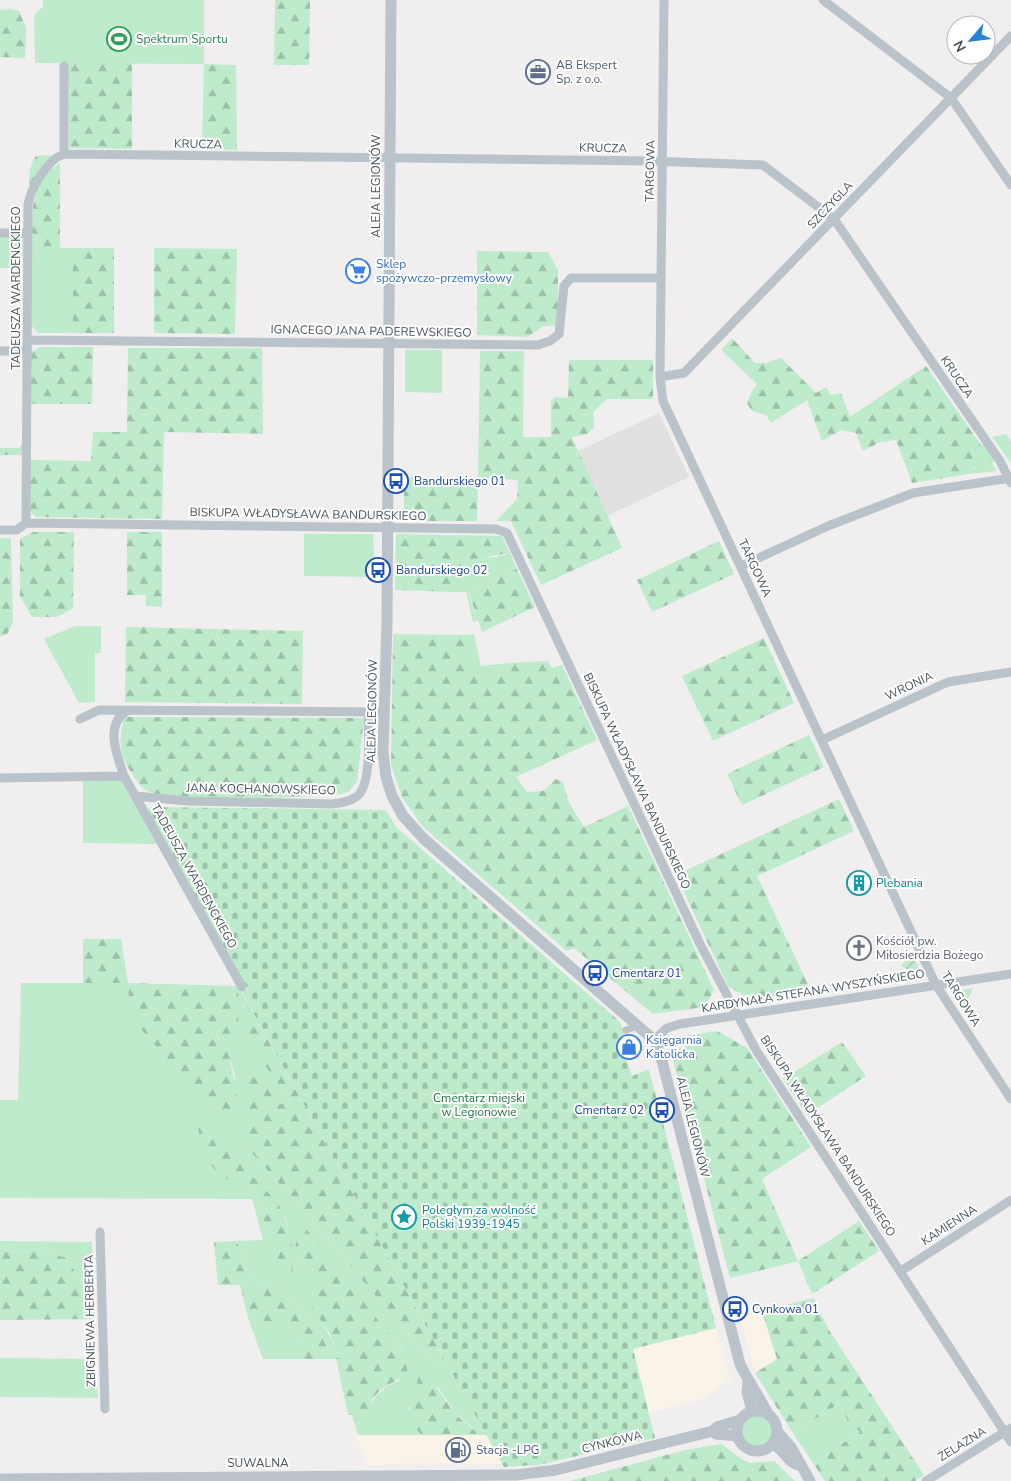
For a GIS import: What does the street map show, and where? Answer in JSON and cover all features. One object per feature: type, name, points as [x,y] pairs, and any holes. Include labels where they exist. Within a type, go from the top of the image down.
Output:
[{"type":"street","name":"ALEJA LEGIONÓW","points":[[391,0],[389,344],[383,752],[388,783],[398,808],[408,823],[434,849],[654,1040],[660,1054],[740,1364],[748,1382],[753,1386],[768,1414]]},
{"type":"street","name":"TARGOWA","points":[[664,0],[660,377],[664,401],[936,985],[1011,1099]]},
{"type":"street","points":[[823,0],[950,98],[1011,185]]},
{"type":"street","name":"SZCZYGLA","points":[[660,377],[684,372],[1011,36]]},
{"type":"street","points":[[64,66],[64,154]]},
{"type":"street","name":"KRUCZA","points":[[64,154],[390,160],[663,161],[763,165],[834,219],[1010,480]]},
{"type":"street","name":"TADEUSZA WARDENCKIEGO","points":[[26,523],[28,233],[30,197],[55,159],[64,154]]},
{"type":"street","points":[[0,233],[28,233]]},
{"type":"street","name":"IGNACEGO JANA PADEREWSKIEGO","points":[[28,340],[538,345],[550,341],[558,334],[564,286],[567,280],[576,276],[661,278]]},
{"type":"street","points":[[0,351],[28,350]]},
{"type":"street","points":[[741,566],[828,526],[913,493],[1010,480]]},
{"type":"street","name":"BISKUPA WŁADYSŁAWA BANDURSKIEGO","points":[[0,530],[17,530],[26,523],[496,529],[507,533],[700,944],[739,1014],[756,1050],[901,1272],[1008,1430],[1011,1442]]},
{"type":"street","name":"WRONIA","points":[[822,740],[948,682],[1011,672]]},
{"type":"street","points":[[80,718],[99,710],[384,712]]},
{"type":"street","name":"TADEUSZA WARDENCKIEGO","points":[[127,710],[117,719],[114,731],[118,758],[124,776],[242,988]]},
{"type":"street","name":"JANA KOCHANOWSKIEGO","points":[[135,796],[188,801],[333,804],[345,802],[358,796],[367,780],[368,711]]},
{"type":"street","points":[[0,778],[124,776]]},
{"type":"street","name":"KARDYNAŁA STEFANA WYSZYŃSKIEGO","points":[[654,1040],[662,1031],[676,1024],[1011,974]]},
{"type":"street","points":[[626,1030],[639,1026]]},
{"type":"street","name":"KAMIENNA","points":[[901,1272],[1011,1200]]},
{"type":"street","name":"ZBIGNIEWA HERBERTA","points":[[100,1232],[105,1410]]},
{"type":"street","name":"ALEJA LEGIONÓW","points":[[748,1382],[747,1392],[752,1411]]},
{"type":"street","points":[[777,1431],[772,1444],[762,1450],[752,1451],[743,1446],[737,1436],[740,1420],[752,1411],[768,1414],[774,1421],[777,1431],[791,1447],[799,1465],[810,1481]]},
{"type":"street","name":"CYNKOWA","points":[[518,1478],[713,1431],[717,1427],[740,1420]]},
{"type":"street","name":"ŻELAZNA","points":[[926,1481],[1008,1430]]},
{"type":"street","name":"CYNKOWA","points":[[713,1431],[716,1434],[737,1436]]},
{"type":"street","points":[[772,1444],[780,1448],[791,1462],[799,1465]]},
{"type":"street","name":"SUWALNA","points":[[0,1479],[518,1478]]},
{"type":"shaded area","points":[[659,413],[689,477],[607,516],[578,451]]},
{"type":"shaded area","points":[[762,1311],[777,1359],[755,1373],[740,1317]]},
{"type":"shaded area","points":[[716,1328],[726,1368],[731,1378],[704,1398],[648,1413],[633,1349]]},
{"type":"shaded area","points":[[355,1435],[487,1435],[502,1464],[405,1463],[370,1466]]},
{"type":"green space","name":"Spektrum Sportu","points":[[43,0],[204,0],[204,64],[35,63],[34,15],[43,7]]},
{"type":"green space","points":[[275,0],[310,0],[309,65],[274,65]]},
{"type":"green space","points":[[0,10],[19,11],[26,28],[25,58],[0,57]]},
{"type":"green space","points":[[68,63],[132,63],[132,149],[69,148]]},
{"type":"green space","points":[[204,64],[236,65],[237,150],[202,149]]},
{"type":"green space","points":[[52,155],[29,188],[29,175],[36,156]]},
{"type":"green space","points":[[60,163],[60,248],[32,248],[33,212],[37,191],[49,172]]},
{"type":"green space","points":[[0,235],[23,235],[22,268],[0,268]]},
{"type":"green space","points":[[32,248],[73,248],[73,333],[38,333],[32,326]]},
{"type":"green space","points":[[73,248],[114,248],[114,333],[73,333]]},
{"type":"green space","points":[[154,248],[237,249],[235,334],[154,333]]},
{"type":"green space","points":[[477,251],[548,252],[558,270],[558,326],[543,326],[528,337],[477,335]]},
{"type":"green space","points":[[732,338],[755,363],[765,363],[781,358],[816,393],[826,387],[831,395],[841,393],[850,417],[926,366],[981,445],[979,448],[984,454],[985,461],[977,468],[970,468],[968,474],[912,483],[896,440],[880,442],[863,451],[856,433],[841,430],[822,441],[807,400],[771,423],[766,415],[752,411],[747,403],[757,384],[721,350]]},
{"type":"green space","points":[[39,347],[93,347],[92,404],[31,404],[31,353]]},
{"type":"green space","points":[[128,348],[262,348],[263,434],[164,432],[162,519],[36,517],[30,511],[30,460],[91,461],[93,432],[127,432]]},
{"type":"green space","points":[[405,350],[442,350],[442,393],[405,392]]},
{"type":"green space","points":[[480,351],[524,351],[523,437],[551,437],[551,402],[555,397],[568,398],[569,360],[653,360],[653,399],[607,399],[593,412],[594,428],[587,434],[572,437],[622,548],[541,585],[511,521],[496,521],[517,499],[518,480],[478,478]]},
{"type":"green space","points":[[1006,434],[1011,442],[1011,463],[992,437]]},
{"type":"green space","points":[[983,444],[995,461],[992,463],[997,471],[968,474],[970,468],[975,469],[985,461],[984,454],[979,448]]},
{"type":"green space","points":[[22,445],[22,455],[0,455],[0,448],[19,448]]},
{"type":"green space","points":[[404,477],[478,478],[477,521],[404,521]]},
{"type":"green space","points":[[33,532],[74,532],[73,608],[57,617],[32,617],[20,596],[20,539]]},
{"type":"green space","points":[[127,532],[162,532],[162,607],[146,606],[146,595],[127,595]]},
{"type":"green space","points":[[304,534],[373,534],[375,577],[304,576]]},
{"type":"green space","points":[[396,534],[502,536],[510,553],[491,556],[459,567],[456,571],[456,592],[395,590]]},
{"type":"green space","points":[[0,538],[11,538],[13,622],[7,634],[0,637]]},
{"type":"green space","points":[[719,541],[734,574],[652,612],[637,580]]},
{"type":"green space","points":[[510,553],[517,569],[468,591],[474,612],[480,620],[473,622],[466,592],[456,592],[456,571],[468,563]]},
{"type":"green space","points":[[517,569],[535,607],[482,632],[468,591]]},
{"type":"green space","points":[[75,626],[101,626],[101,653],[95,653],[95,702],[79,703],[44,639]]},
{"type":"green space","points":[[126,627],[303,631],[302,704],[125,702]]},
{"type":"green space","points":[[393,634],[468,635],[470,675],[483,675],[509,663],[548,661],[552,668],[562,665],[597,740],[516,777],[527,792],[543,791],[556,779],[563,782],[569,803],[584,827],[628,806],[714,990],[705,1007],[653,1014],[574,948],[567,951],[423,827],[402,797],[391,765]]},
{"type":"green space","points":[[474,634],[481,666],[509,663],[483,675],[469,675],[468,635]]},
{"type":"green space","points":[[764,638],[794,703],[713,741],[682,676]]},
{"type":"green space","points":[[124,717],[364,718],[357,782],[348,792],[342,794],[261,798],[162,796],[145,790],[132,774],[124,759],[121,747],[121,733]]},
{"type":"green space","points":[[809,735],[824,767],[742,805],[727,774]]},
{"type":"green space","points":[[83,780],[123,780],[158,844],[83,843]]},
{"type":"green space","points":[[839,799],[854,831],[757,876],[811,991],[751,1000],[728,986],[676,875]]},
{"type":"green space","name":"Cmentarz miejski w Legionowie","points":[[151,807],[386,810],[396,827],[620,1022],[626,1038],[619,1041],[632,1076],[649,1069],[716,1328],[633,1349],[655,1438],[538,1465],[504,1467],[242,992],[248,989],[147,810]]},
{"type":"green space","points":[[83,939],[121,939],[128,983],[83,983]]},
{"type":"green space","points":[[912,954],[920,970],[919,975],[901,966]]},
{"type":"green space","points":[[902,970],[918,977],[915,980],[899,983]]},
{"type":"green space","points":[[21,983],[128,983],[129,1008],[211,1110],[236,1078],[229,1057],[230,1041],[238,1021],[237,986],[246,1000],[243,1006],[282,1089],[289,1098],[287,1103],[281,1104],[270,1092],[246,1095],[244,1144],[315,1224],[430,1360],[446,1362],[487,1435],[478,1435],[472,1427],[455,1413],[438,1387],[416,1389],[408,1410],[421,1435],[358,1435],[355,1425],[360,1424],[375,1398],[384,1389],[400,1380],[403,1351],[386,1331],[300,1256],[319,1278],[314,1289],[315,1305],[340,1359],[330,1359],[323,1338],[317,1328],[281,1284],[250,1285],[251,1268],[236,1241],[263,1240],[252,1199],[0,1198],[0,1100],[18,1100]],"holes":[[[248,1185],[286,1218],[294,1258],[287,1279],[270,1241],[256,1198],[251,1195]]]},
{"type":"green space","points":[[128,983],[237,986],[239,1017],[230,1053],[237,1091],[235,1111],[221,1115],[211,1110],[141,1029],[129,1008]]},
{"type":"green space","points":[[973,988],[963,1011],[956,1000],[956,994],[959,991]]},
{"type":"green space","points":[[246,1000],[446,1362],[430,1360],[315,1224],[244,1144],[246,1095],[248,1083],[251,1079],[257,1076],[281,1104],[287,1103],[289,1098],[264,1064],[249,1037],[243,1011]]},
{"type":"green space","points":[[717,1031],[747,1048],[811,1147],[762,1179],[798,1261],[730,1278],[671,1052],[685,1046],[684,1036]]},
{"type":"green space","points":[[842,1042],[866,1076],[807,1115],[783,1079]]},
{"type":"green space","points":[[198,1128],[208,1129],[278,1203],[289,1231],[294,1254],[292,1274],[287,1280],[270,1241],[256,1198],[251,1195],[248,1185],[226,1178],[212,1167],[204,1150]]},
{"type":"green space","points":[[859,1221],[879,1251],[812,1294],[798,1261]]},
{"type":"green space","points":[[302,1229],[307,1230],[407,1357],[407,1372],[378,1392],[372,1400],[366,1417],[355,1425],[352,1415],[348,1415],[336,1358],[340,1358],[328,1331],[312,1308],[314,1289],[318,1278],[295,1249],[298,1232]]},
{"type":"green space","points":[[0,1241],[92,1242],[93,1287],[84,1286],[65,1257],[33,1251],[0,1252]]},
{"type":"green space","points":[[236,1241],[251,1268],[250,1285],[281,1284],[317,1328],[323,1338],[330,1359],[300,1359],[298,1335],[291,1322],[249,1321],[240,1285],[218,1285],[214,1242]]},
{"type":"green space","points":[[33,1251],[65,1257],[84,1286],[93,1287],[94,1319],[0,1320],[0,1252]]},
{"type":"green space","points":[[814,1298],[827,1327],[924,1475],[915,1481],[825,1481],[813,1463],[860,1432],[848,1422],[840,1403],[793,1433],[755,1373],[777,1359],[762,1311]]},
{"type":"green space","points":[[249,1321],[291,1321],[298,1335],[300,1359],[263,1359]]},
{"type":"green space","points":[[0,1358],[95,1359],[98,1398],[0,1397]]},
{"type":"green space","points":[[424,1371],[455,1413],[478,1435],[421,1435],[407,1416],[420,1372]]},
{"type":"green space","points":[[840,1403],[848,1422],[860,1432],[813,1463],[793,1433]]},
{"type":"green space","points":[[757,1416],[767,1421],[772,1431],[767,1441],[757,1446],[747,1441],[742,1431],[747,1421]]},
{"type":"green space","points":[[722,1444],[750,1463],[774,1461],[795,1481],[570,1481],[685,1450]]},
{"type":"place","name":"Spektrum Sportu","points":[[119,39]]},
{"type":"place","name":"AB Ekspert Sp. z o.o.","points":[[538,72]]},
{"type":"place","name":"Sklep spożywczo-przemysłowy","points":[[358,271]]},
{"type":"place","name":"Bandurskiego 01","points":[[396,481]]},
{"type":"place","name":"Bandurskiego 02","points":[[378,570]]},
{"type":"place","name":"Plebania","points":[[859,883]]},
{"type":"place","name":"Kościół pw. Miłosierdzia Bożego","points":[[859,948]]},
{"type":"place","name":"Cmentarz 01","points":[[595,973]]},
{"type":"place","name":"Księgarnia Katolicka","points":[[629,1047]]},
{"type":"place","name":"Cmentarz 02","points":[[662,1110]]},
{"type":"place","name":"Poległym za wolność Polski 1939-1945","points":[[404,1217]]},
{"type":"place","name":"Cynkowa 01","points":[[735,1309]]},
{"type":"place","name":"Stacja -LPG","points":[[458,1450]]}]
